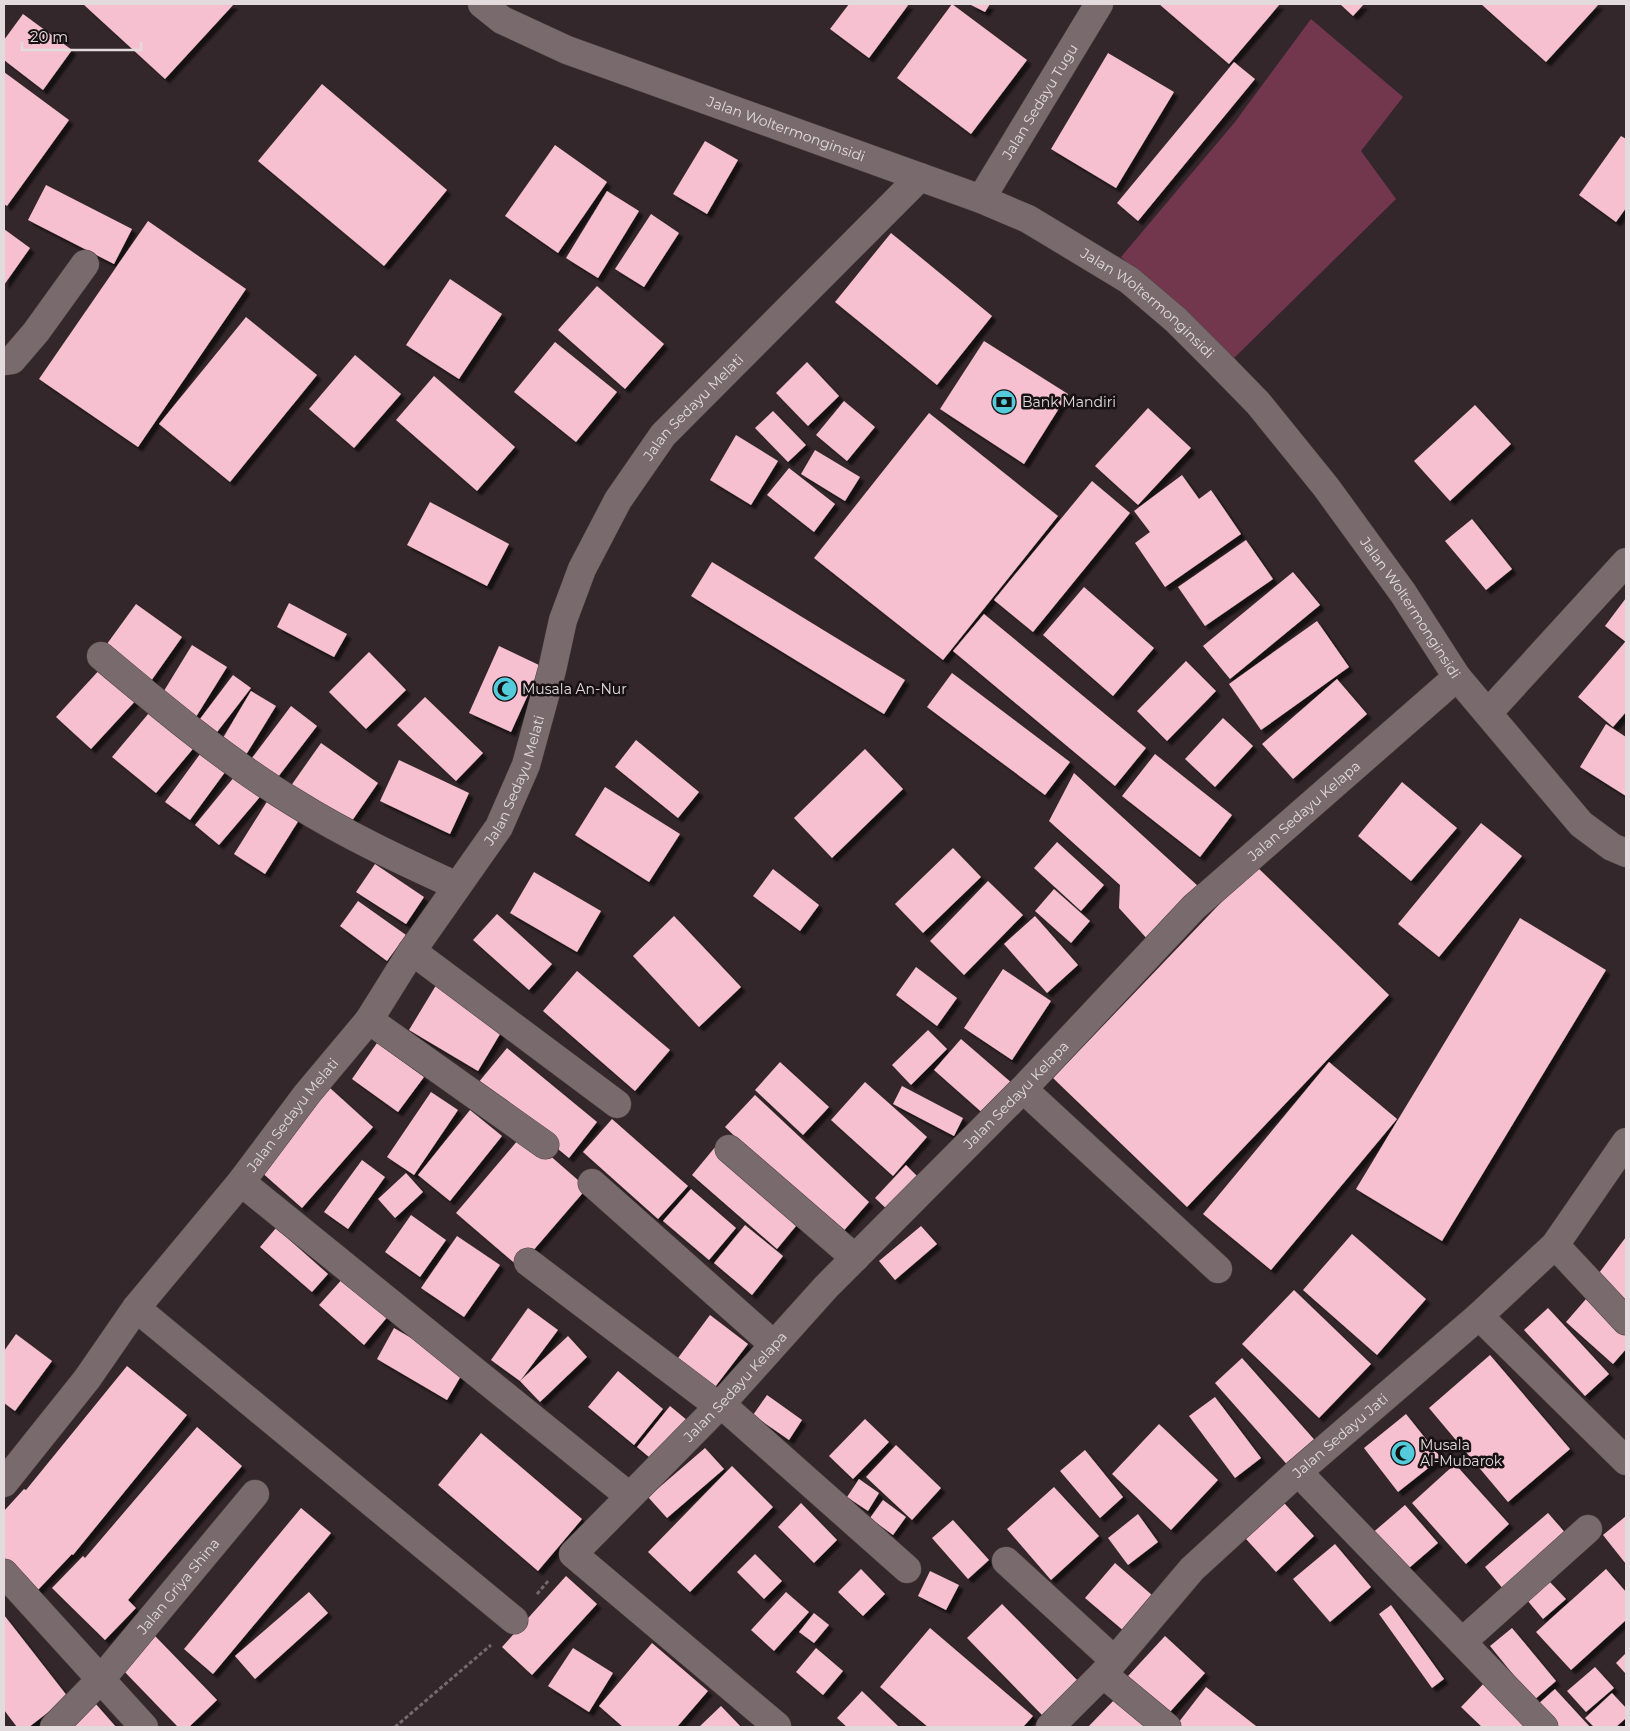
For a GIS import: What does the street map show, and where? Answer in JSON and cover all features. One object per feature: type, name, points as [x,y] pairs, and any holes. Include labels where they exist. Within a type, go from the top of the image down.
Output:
[{"type":"street","name":"Jalan Woltermonginsidi","points":[[482,4],[502,20],[567,50],[982,199],[1028,219],[1130,280],[1197,340],[1258,403],[1326,487],[1403,593],[1457,677],[1581,824],[1612,847],[1626,853]]},
{"type":"street","name":"Jalan Sedayu Tugu","points":[[982,199],[1099,4]]},
{"type":"street","name":"Jalan Sedayu Melati","points":[[136,1308],[240,1182],[307,1094],[369,1020],[412,952],[499,828],[526,765],[547,689],[563,620],[582,569],[618,500],[663,436],[920,177]]},
{"type":"street","points":[[4,361],[12,360],[36,332],[85,264]]},
{"type":"street","points":[[1488,713],[1626,562]]},
{"type":"street","points":[[101,656],[188,728],[292,802],[378,850],[457,886]]},
{"type":"street","name":"Jalan Sedayu Kelapa","points":[[776,1726],[573,1554],[721,1404],[773,1344],[855,1258],[1023,1089],[1194,907],[1457,677]]},
{"type":"street","points":[[412,952],[617,1104]]},
{"type":"street","points":[[369,1020],[545,1144]]},
{"type":"street","points":[[1023,1089],[1218,1269]]},
{"type":"street","points":[[729,1149],[855,1258]]},
{"type":"street","name":"Jalan Sedayu Jati","points":[[1050,1727],[1109,1667],[1192,1569],[1298,1472],[1479,1316],[1556,1245],[1623,1156]]},
{"type":"street","points":[[240,1182],[629,1496]]},
{"type":"street","points":[[592,1183],[773,1344]]},
{"type":"street","points":[[1556,1245],[1626,1321]]},
{"type":"street","points":[[528,1262],[709,1399],[721,1404],[907,1570]]},
{"type":"street","points":[[4,1483],[87,1379],[136,1308],[514,1620]]},
{"type":"street","points":[[1479,1316],[1626,1461]]},
{"type":"street","points":[[1298,1472],[1544,1727]]},
{"type":"street","name":"Jalan Griya Shina","points":[[54,1727],[102,1678],[255,1494]]},
{"type":"street","points":[[1462,1642],[1588,1529]]},
{"type":"street","points":[[1006,1561],[1167,1727]]},
{"type":"street","points":[[4,1573],[102,1678],[144,1727]]},
{"type":"shaded area","points":[[1311,19],[1403,97],[1361,151],[1396,199],[1231,361],[1121,257],[1235,122]]},
{"type":"building","points":[[83,4],[234,4],[165,79]]},
{"type":"building","points":[[849,4],[909,4],[869,58],[830,29]]},
{"type":"building","points":[[952,4],[1027,60],[971,134],[897,78]]},
{"type":"building","points":[[969,4],[990,4],[985,12]]},
{"type":"building","points":[[1159,4],[1280,4],[1229,64]]},
{"type":"building","points":[[1340,4],[1364,4],[1353,16]]},
{"type":"building","points":[[1481,4],[1599,4],[1546,62]]},
{"type":"building","points":[[23,14],[72,50],[43,90],[4,60],[4,40]]},
{"type":"building","points":[[1108,53],[1174,92],[1116,188],[1051,149]]},
{"type":"building","points":[[1234,62],[1255,79],[1138,221],[1117,203]]},
{"type":"building","points":[[4,72],[69,120],[7,206],[4,204]]},
{"type":"building","points":[[322,84],[447,190],[384,266],[258,161]]},
{"type":"building","points":[[1621,136],[1626,139],[1626,208],[1616,222],[1579,195]]},
{"type":"building","points":[[705,141],[738,160],[707,214],[673,194]]},
{"type":"building","points":[[555,145],[607,182],[558,253],[505,216]]},
{"type":"building","points":[[46,185],[132,229],[114,264],[28,220]]},
{"type":"building","points":[[607,191],[639,211],[598,278],[566,258]]},
{"type":"building","points":[[651,214],[679,233],[644,287],[615,269]]},
{"type":"building","points":[[148,221],[246,289],[138,447],[39,379]]},
{"type":"building","points":[[4,229],[30,248],[4,285]]},
{"type":"building","points":[[891,233],[992,316],[937,385],[835,302]]},
{"type":"building","points":[[450,279],[502,314],[459,379],[406,345]]},
{"type":"building","points":[[597,286],[664,344],[625,389],[558,330]]},
{"type":"building","points":[[246,317],[317,375],[230,482],[159,424]]},
{"type":"building","name":"Bank Mandiri","points":[[984,341],[1068,394],[1024,464],[940,409]]},
{"type":"building","points":[[555,342],[617,392],[576,442],[514,392]]},
{"type":"building","points":[[355,355],[401,394],[354,448],[309,409]]},
{"type":"building","points":[[807,362],[839,396],[808,426],[776,393]]},
{"type":"building","points":[[434,376],[515,447],[477,491],[396,420]]},
{"type":"building","points":[[844,401],[875,427],[847,461],[816,435]]},
{"type":"building","points":[[1475,405],[1511,444],[1450,501],[1414,461]]},
{"type":"building","points":[[1148,408],[1191,448],[1138,505],[1095,466]]},
{"type":"building","points":[[773,411],[806,445],[788,462],[755,428]]},
{"type":"building","points":[[929,413],[1058,516],[943,660],[814,558]]},
{"type":"building","points":[[736,435],[778,461],[751,505],[710,480]]},
{"type":"building","points":[[815,450],[860,477],[845,501],[801,474]]},
{"type":"building","points":[[789,468],[835,504],[814,532],[767,495]]},
{"type":"building","points":[[1182,475],[1199,499],[1211,490],[1241,534],[1165,587],[1135,543],[1150,532],[1134,511]]},
{"type":"building","points":[[1092,481],[1130,513],[1033,632],[994,600]]},
{"type":"building","points":[[430,502],[509,544],[487,586],[407,545]]},
{"type":"building","points":[[1472,519],[1512,569],[1486,590],[1445,541]]},
{"type":"building","points":[[1246,540],[1273,579],[1205,626],[1178,587]]},
{"type":"building","points":[[712,562],[905,680],[884,714],[691,596]]},
{"type":"building","points":[[1293,572],[1320,605],[1230,679],[1203,646]]},
{"type":"building","points":[[1084,587],[1154,648],[1113,696],[1043,635]]},
{"type":"building","points":[[1626,598],[1626,642],[1605,626]]},
{"type":"building","points":[[289,603],[347,634],[334,657],[277,627]]},
{"type":"building","points":[[136,604],[182,637],[151,681],[104,648]]},
{"type":"building","points":[[984,614],[1146,748],[1115,786],[953,651]]},
{"type":"building","points":[[1317,621],[1349,667],[1261,730],[1229,684]]},
{"type":"building","points":[[1625,642],[1626,712],[1613,727],[1578,697]]},
{"type":"building","points":[[192,645],[227,667],[194,720],[159,699]]},
{"type":"building","name":"Musala An-Nur","points":[[499,646],[541,666],[511,732],[469,713]]},
{"type":"building","points":[[369,652],[406,690],[366,729],[329,692]]},
{"type":"building","points":[[1186,661],[1216,691],[1167,741],[1137,711]]},
{"type":"building","points":[[103,666],[138,698],[91,749],[56,717]]},
{"type":"building","points":[[952,673],[1070,762],[1045,795],[927,707]]},
{"type":"building","points":[[233,675],[251,688],[214,736],[197,723]]},
{"type":"building","points":[[1337,679],[1367,714],[1293,779],[1262,744]]},
{"type":"building","points":[[251,691],[276,706],[244,758],[220,743]]},
{"type":"building","points":[[425,697],[483,753],[456,781],[397,725]]},
{"type":"building","points":[[291,706],[317,726],[278,777],[252,758]]},
{"type":"building","points":[[154,707],[197,744],[156,793],[112,757]]},
{"type":"building","points":[[1223,718],[1253,746],[1215,787],[1185,759]]},
{"type":"building","points":[[1606,724],[1626,737],[1626,796],[1580,767]]},
{"type":"building","points":[[636,740],[699,792],[678,818],[615,767]]},
{"type":"building","points":[[321,743],[378,783],[345,831],[288,790]]},
{"type":"building","points":[[865,749],[903,789],[832,858],[794,818]]},
{"type":"building","points":[[203,750],[228,768],[190,820],[165,802]]},
{"type":"building","points":[[1155,754],[1232,815],[1200,857],[1122,796]]},
{"type":"building","points":[[399,760],[469,793],[450,834],[380,801]]},
{"type":"building","points":[[239,771],[264,792],[219,845],[195,825]]},
{"type":"building","points":[[1074,773],[1199,887],[1150,942],[1119,908],[1120,885],[1049,821]]},
{"type":"building","points":[[1402,782],[1457,828],[1411,881],[1358,836]]},
{"type":"building","points":[[605,787],[680,834],[649,882],[575,835]]},
{"type":"building","points":[[268,800],[299,820],[265,874],[234,854]]},
{"type":"building","points":[[1481,823],[1522,856],[1439,957],[1398,924]]},
{"type":"building","points":[[1057,842],[1104,885],[1081,911],[1034,868]]},
{"type":"building","points":[[953,848],[981,877],[923,933],[895,904]]},
{"type":"building","points":[[375,864],[424,897],[406,924],[356,892]]},
{"type":"building","points":[[1256,866],[1389,995],[1187,1207],[1053,1078]]},
{"type":"building","points":[[773,869],[819,905],[800,931],[753,896]]},
{"type":"building","points":[[534,872],[601,911],[577,952],[510,913]]},
{"type":"building","points":[[988,881],[1023,915],[964,975],[930,941]]},
{"type":"building","points":[[1054,889],[1090,921],[1071,943],[1035,911]]},
{"type":"building","points":[[358,901],[406,935],[387,961],[340,926]]},
{"type":"building","points":[[497,914],[552,964],[529,990],[473,940]]},
{"type":"building","points":[[674,916],[741,987],[699,1027],[633,956]]},
{"type":"building","points":[[1035,916],[1078,965],[1047,993],[1004,944]]},
{"type":"building","points":[[1520,918],[1606,970],[1442,1241],[1356,1189]]},
{"type":"building","points":[[916,967],[957,998],[937,1026],[896,995]]},
{"type":"building","points":[[1003,969],[1051,1001],[1012,1060],[964,1028]]},
{"type":"building","points":[[577,971],[670,1050],[635,1091],[543,1011]]},
{"type":"building","points":[[438,982],[506,1024],[478,1071],[409,1030]]},
{"type":"building","points":[[928,1030],[947,1049],[911,1085],[892,1065]]},
{"type":"building","points":[[961,1039],[1013,1084],[986,1116],[934,1070]]},
{"type":"building","points":[[377,1043],[424,1077],[398,1112],[352,1079]]},
{"type":"building","points":[[507,1048],[597,1122],[569,1158],[478,1083]]},
{"type":"building","points":[[780,1062],[829,1107],[803,1135],[755,1090]]},
{"type":"building","points":[[1329,1062],[1397,1119],[1271,1270],[1203,1214]]},
{"type":"building","points":[[865,1082],[927,1137],[893,1176],[831,1120]]},
{"type":"building","points":[[902,1086],[963,1118],[954,1136],[893,1104]]},
{"type":"building","points":[[330,1088],[373,1127],[302,1208],[259,1170]]},
{"type":"building","points":[[431,1092],[458,1110],[414,1175],[387,1157]]},
{"type":"building","points":[[755,1095],[869,1202],[840,1235],[725,1127]]},
{"type":"building","points":[[470,1110],[502,1136],[450,1201],[418,1175]]},
{"type":"building","points":[[612,1119],[688,1186],[658,1219],[583,1152]]},
{"type":"building","points":[[524,1133],[587,1188],[519,1267],[456,1213]]},
{"type":"building","points":[[716,1146],[801,1220],[777,1249],[692,1175]]},
{"type":"building","points":[[362,1160],[385,1177],[348,1229],[324,1212]]},
{"type":"building","points":[[906,1165],[920,1179],[889,1211],[875,1198]]},
{"type":"building","points":[[406,1173],[423,1192],[395,1218],[378,1199]]},
{"type":"building","points":[[691,1189],[736,1228],[709,1260],[663,1221]]},
{"type":"building","points":[[411,1215],[446,1240],[420,1277],[385,1252]]},
{"type":"building","points":[[745,1225],[783,1256],[752,1295],[714,1263]]},
{"type":"building","points":[[921,1226],[937,1244],[895,1280],[879,1261]]},
{"type":"building","points":[[276,1228],[328,1274],[312,1292],[260,1247]]},
{"type":"building","points":[[1352,1234],[1426,1299],[1377,1355],[1303,1290]]},
{"type":"building","points":[[457,1236],[500,1265],[464,1317],[421,1288]]},
{"type":"building","points":[[1626,1237],[1626,1301],[1596,1277]]},
{"type":"building","points":[[345,1276],[389,1315],[364,1345],[319,1305]]},
{"type":"building","points":[[1294,1290],[1371,1364],[1319,1418],[1242,1344]]},
{"type":"building","points":[[1586,1299],[1626,1335],[1626,1349],[1613,1364],[1566,1322]]},
{"type":"building","points":[[528,1308],[558,1330],[520,1381],[491,1360]]},
{"type":"building","points":[[1548,1308],[1609,1374],[1585,1396],[1524,1330]]},
{"type":"building","points":[[710,1315],[748,1344],[715,1387],[678,1358]]},
{"type":"building","points":[[394,1328],[465,1369],[447,1400],[377,1359]]},
{"type":"building","points":[[16,1334],[52,1361],[15,1411],[4,1403],[4,1351]]},
{"type":"building","points":[[568,1336],[587,1357],[540,1402],[520,1381]]},
{"type":"building","points":[[1490,1355],[1570,1449],[1508,1502],[1429,1408]]},
{"type":"building","points":[[1242,1358],[1319,1445],[1291,1469],[1215,1383]]},
{"type":"building","points":[[127,1366],[187,1415],[73,1555],[36,1592],[4,1561],[4,1511],[24,1489],[26,1490]]},
{"type":"building","points":[[618,1371],[663,1409],[634,1445],[588,1407]]},
{"type":"building","points":[[767,1395],[802,1420],[789,1440],[753,1415]]},
{"type":"building","points":[[1215,1397],[1261,1458],[1235,1478],[1189,1416]]},
{"type":"building","points":[[670,1406],[688,1421],[655,1462],[637,1447]]},
{"type":"building","name":"Musala Al-Mubarok","points":[[1406,1414],[1441,1458],[1398,1492],[1364,1448]]},
{"type":"building","points":[[865,1419],[889,1442],[853,1479],[829,1456]]},
{"type":"building","points":[[1159,1424],[1218,1480],[1171,1530],[1112,1474]]},
{"type":"building","points":[[197,1427],[242,1466],[128,1600],[136,1608],[105,1640],[52,1588],[83,1556],[85,1558]]},
{"type":"building","points":[[481,1433],[582,1519],[538,1571],[438,1485]]},
{"type":"building","points":[[896,1445],[941,1488],[912,1520],[866,1477]]},
{"type":"building","points":[[705,1448],[724,1469],[667,1518],[648,1497]]},
{"type":"building","points":[[1085,1450],[1123,1497],[1100,1518],[1060,1471]]},
{"type":"building","points":[[1455,1464],[1509,1524],[1466,1564],[1412,1503]]},
{"type":"building","points":[[732,1466],[773,1507],[690,1592],[648,1552]]},
{"type":"building","points":[[859,1479],[879,1493],[868,1511],[847,1497]]},
{"type":"building","points":[[1054,1487],[1099,1536],[1051,1580],[1007,1529]]},
{"type":"building","points":[[1275,1493],[1314,1536],[1276,1572],[1237,1529]]},
{"type":"building","points":[[883,1500],[906,1517],[893,1535],[870,1518]]},
{"type":"building","points":[[801,1503],[837,1540],[814,1563],[778,1527]]},
{"type":"building","points":[[1405,1505],[1438,1543],[1402,1574],[1370,1535]]},
{"type":"building","points":[[301,1508],[331,1533],[213,1674],[184,1649]]},
{"type":"building","points":[[1548,1513],[1568,1536],[1504,1590],[1485,1567]]},
{"type":"building","points":[[1138,1514],[1158,1542],[1128,1565],[1108,1538]]},
{"type":"building","points":[[1626,1516],[1626,1564],[1603,1535]]},
{"type":"building","points":[[953,1520],[989,1560],[968,1579],[932,1538]]},
{"type":"building","points":[[1335,1544],[1371,1587],[1330,1622],[1293,1579]]},
{"type":"building","points":[[755,1554],[782,1581],[764,1599],[737,1572]]},
{"type":"building","points":[[1115,1563],[1160,1602],[1131,1637],[1085,1598]]},
{"type":"building","points":[[861,1569],[885,1594],[863,1616],[838,1592]]},
{"type":"building","points":[[1606,1569],[1626,1592],[1626,1620],[1571,1670],[1536,1632]]},
{"type":"building","points":[[930,1571],[959,1585],[946,1610],[918,1596]]},
{"type":"building","points":[[566,1576],[597,1604],[532,1675],[502,1647]]},
{"type":"building","points":[[1549,1581],[1566,1599],[1543,1619],[1527,1600]]},
{"type":"building","points":[[309,1592],[328,1613],[255,1679],[235,1656]]},
{"type":"building","points":[[786,1592],[809,1612],[774,1651],[751,1630]]},
{"type":"building","points":[[1002,1604],[1079,1682],[1044,1717],[967,1638]]},
{"type":"building","points":[[1391,1605],[1444,1679],[1432,1688],[1379,1614]]},
{"type":"building","points":[[814,1613],[829,1625],[814,1643],[799,1632]]},
{"type":"building","points":[[4,1615],[68,1697],[29,1727],[17,1727],[4,1710]]},
{"type":"building","points":[[930,1628],[1033,1716],[1023,1727],[928,1727],[880,1687]]},
{"type":"building","points":[[1512,1628],[1556,1681],[1534,1700],[1490,1646]]},
{"type":"building","points":[[155,1636],[217,1700],[189,1727],[178,1727],[121,1668]]},
{"type":"building","points":[[1165,1636],[1205,1673],[1168,1714],[1128,1676]]},
{"type":"building","points":[[652,1643],[708,1691],[677,1727],[623,1727],[599,1706]]},
{"type":"building","points":[[573,1648],[613,1673],[589,1712],[548,1686]]},
{"type":"building","points":[[816,1648],[843,1671],[823,1695],[796,1672]]},
{"type":"building","points":[[1626,1653],[1626,1674],[1616,1663]]},
{"type":"building","points":[[1595,1667],[1614,1688],[1586,1712],[1567,1691]]},
{"type":"building","points":[[1488,1679],[1530,1719],[1523,1727],[1482,1727],[1461,1707]]},
{"type":"building","points":[[1206,1687],[1256,1726],[1175,1727]]},
{"type":"building","points":[[1555,1689],[1590,1727],[1555,1727],[1536,1706]]},
{"type":"building","points":[[862,1691],[899,1727],[847,1727],[837,1718]]},
{"type":"building","points":[[1612,1693],[1626,1708],[1626,1718],[1616,1727],[1594,1727],[1585,1718]]},
{"type":"building","points":[[1116,1698],[1147,1727],[1088,1727]]},
{"type":"building","points":[[95,1703],[116,1727],[68,1727]]},
{"type":"building","points":[[721,1706],[741,1727],[699,1727]]},
{"type":"place","name":"Bank Mandiri","points":[[1004,402]]},
{"type":"place","name":"Musala An-Nur","points":[[505,689]]},
{"type":"place","name":"Musala Al-Mubarok","points":[[1403,1453]]}]
